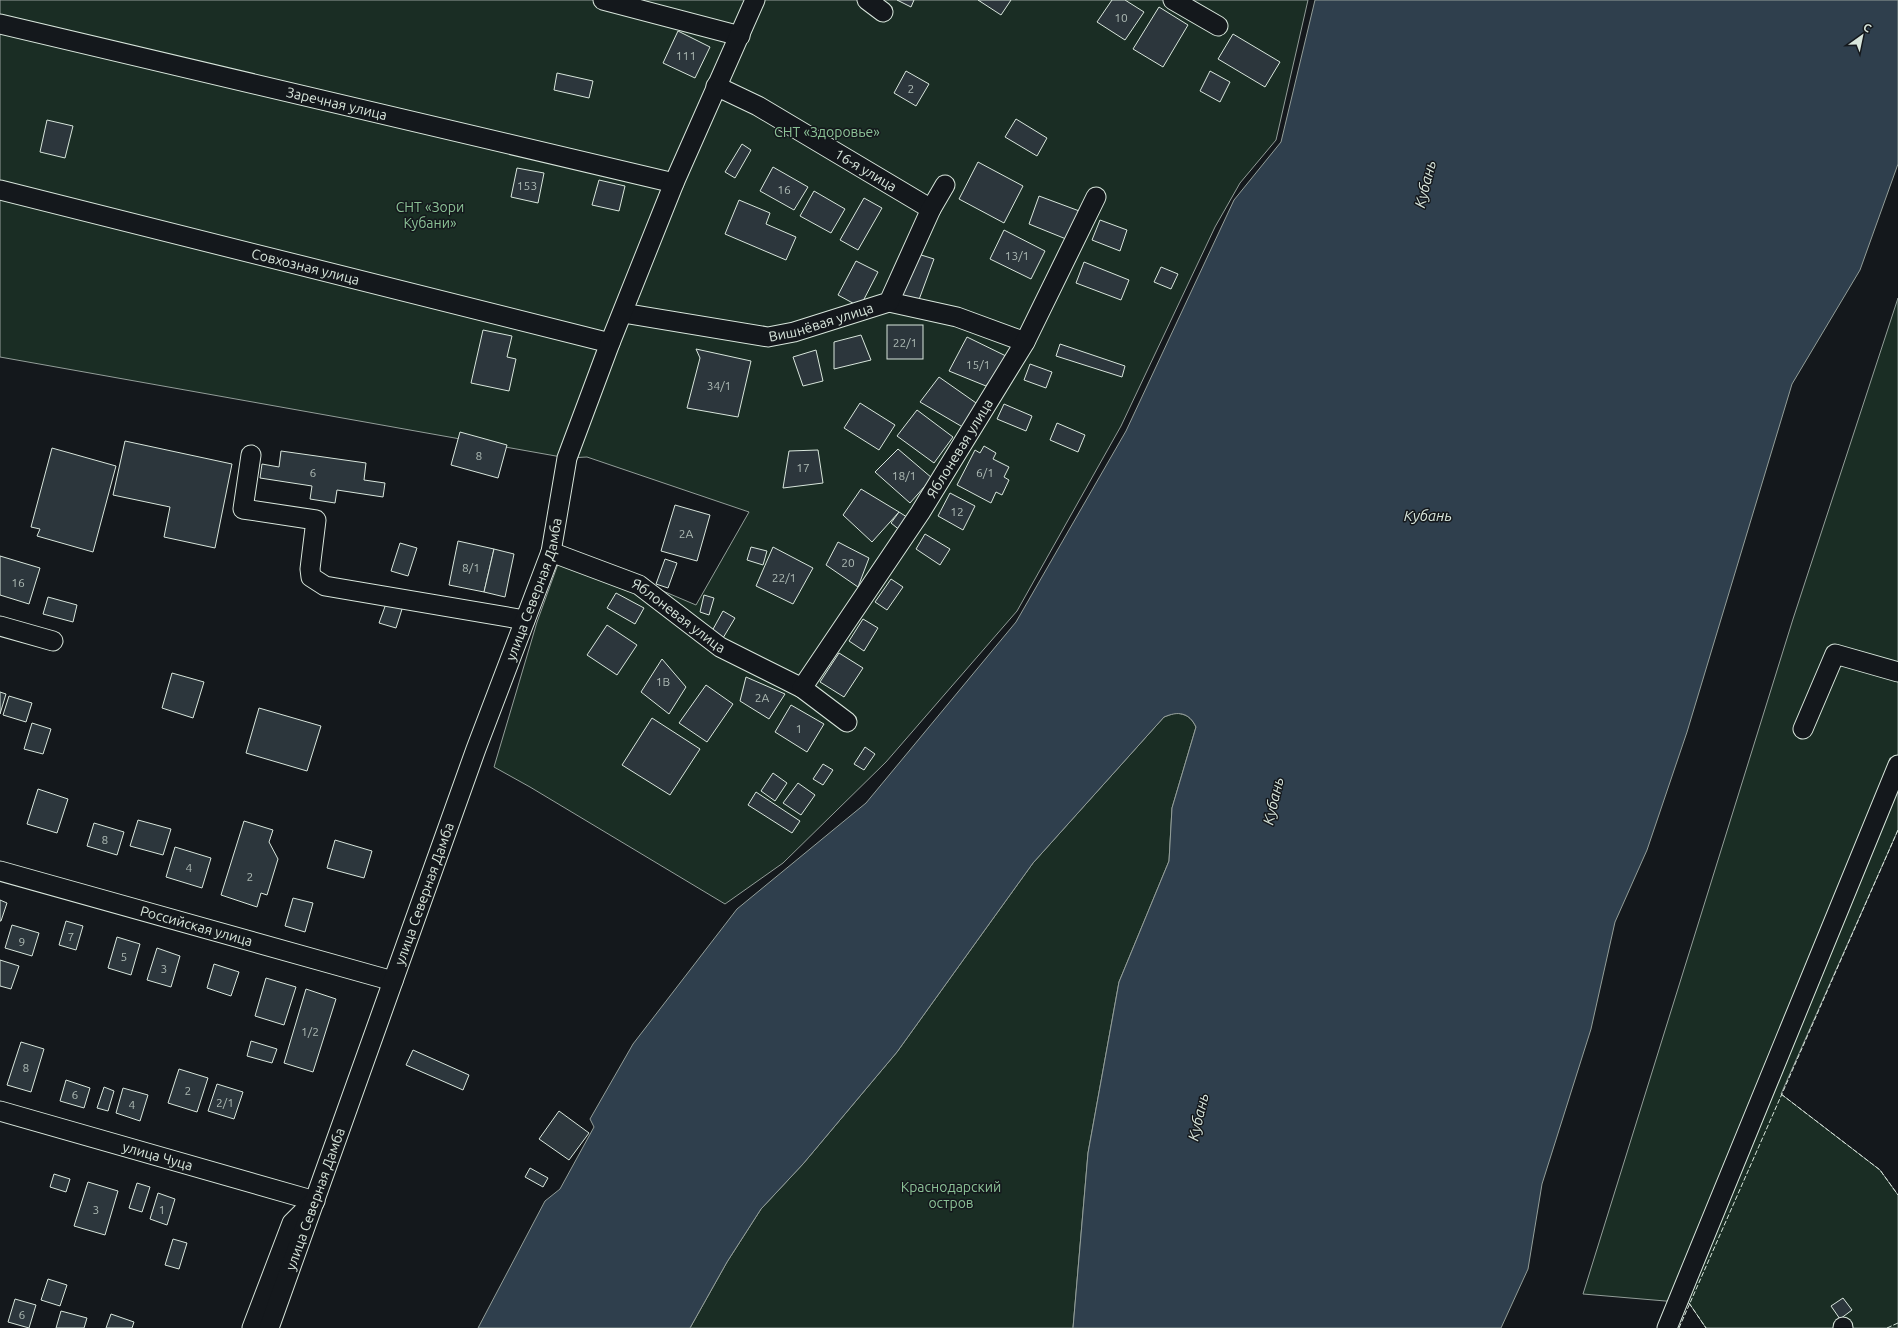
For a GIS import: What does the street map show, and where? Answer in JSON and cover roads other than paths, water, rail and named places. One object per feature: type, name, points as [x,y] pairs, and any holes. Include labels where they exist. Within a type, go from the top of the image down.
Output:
[{"type":"street","points":[[603,0],[740,36]]},
{"type":"street","name":"улица Северная Дамба","points":[[269,1328],[476,749],[551,552],[567,458],[610,343],[674,183],[755,0]]},
{"type":"street","points":[[868,0],[884,12]]},
{"type":"street","points":[[1173,0],[1218,26]]},
{"type":"street","name":"Заречная улица","points":[[0,24],[674,183]]},
{"type":"street","name":"16-я улица","points":[[716,86],[758,106],[931,209]]},
{"type":"street","name":"Вишнёвая улица","points":[[623,313],[768,337],[794,332],[889,302],[931,209],[945,185]]},
{"type":"street","name":"Совхозная улица","points":[[0,190],[610,343]]},
{"type":"street","name":"Яблоневая улица","points":[[802,688],[920,513],[1025,342],[1096,197]]},
{"type":"street","points":[[889,302],[957,317],[1025,342]]},
{"type":"street","points":[[251,455],[243,509],[316,520],[310,570],[311,577],[318,583],[325,586],[525,620]]},
{"type":"street","name":"Яблоневая улица","points":[[551,552],[639,585],[720,647],[802,688],[847,722]]},
{"type":"street","points":[[0,626],[53,641]]},
{"type":"street","points":[[1803,729],[1835,654],[1898,672]]},
{"type":"street","points":[[1667,1328],[1898,765]]},
{"type":"street","name":"Российская улица","points":[[0,871],[393,981]]},
{"type":"street","name":"улица Чуца","points":[[0,1111],[315,1201]]},
{"type":"street","points":[[252,1328],[292,1223],[315,1201]]},
{"type":"water","name":"Кубань","points":[[1315,0],[1898,0],[1898,164],[1860,270],[1792,384],[1687,732],[1647,850],[1615,922],[1591,1029],[1542,1184],[1528,1269],[1501,1328],[1073,1328],[1088,1153],[1119,982],[1169,861],[1172,808],[1196,727],[1190,718],[1183,714],[1174,714],[1164,717],[1033,863],[897,1052],[803,1164],[761,1209],[727,1262],[690,1328],[478,1328],[545,1201],[560,1189],[594,1127],[590,1119],[633,1044],[737,909],[866,803],[1016,622],[1126,431],[1234,200],[1281,142]]},
{"type":"park label","name":"СНТ «Здоровье»","points":[[827,132]]},
{"type":"park label","name":"СНТ «Зори Кубани»","points":[[430,216]]},
{"type":"park label","name":"Краснодарский остров","points":[[951,1196]]}]
